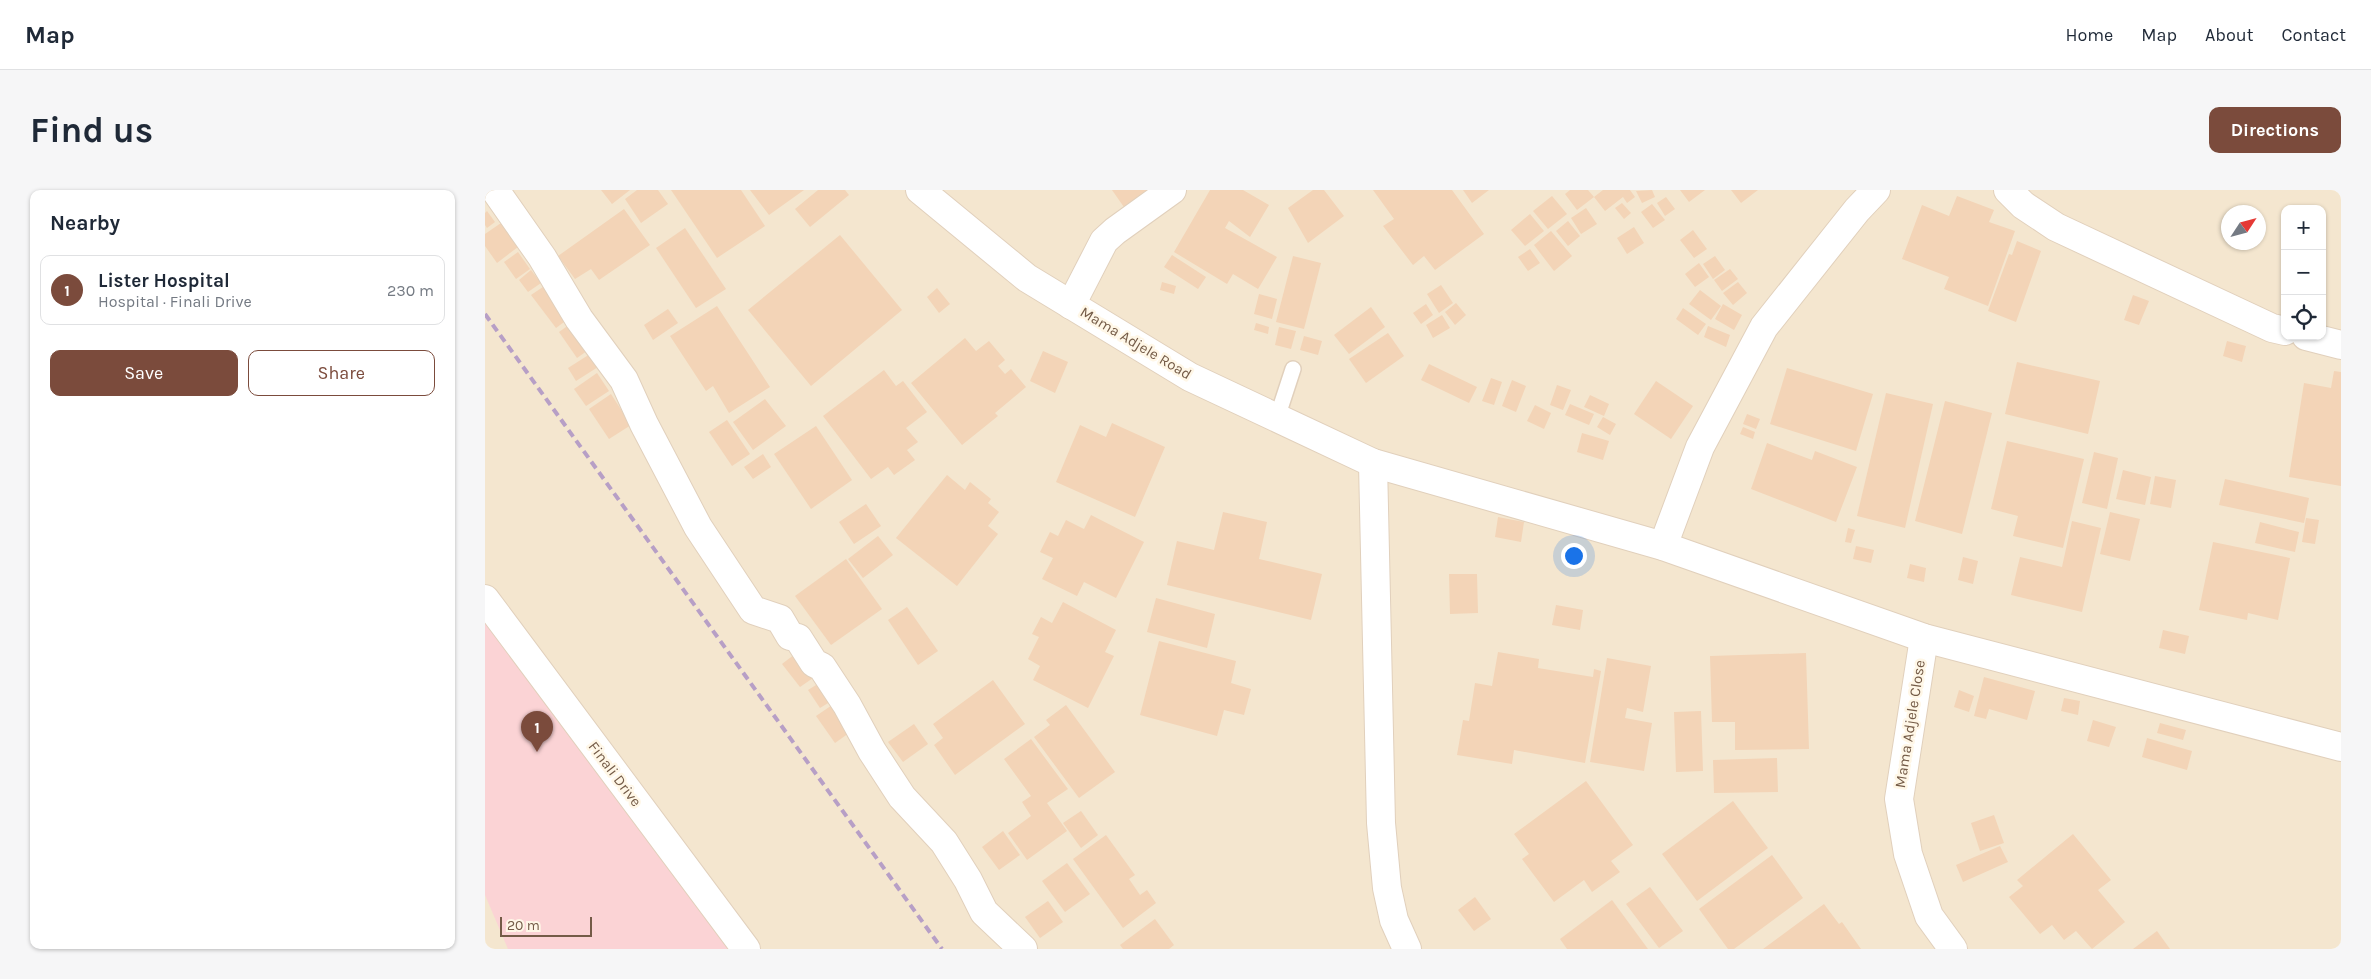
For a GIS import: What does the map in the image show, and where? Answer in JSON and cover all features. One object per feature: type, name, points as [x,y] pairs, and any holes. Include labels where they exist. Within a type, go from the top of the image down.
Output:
[{"type":"street","points":[[495,190],[542,257],[579,319],[624,380],[644,424],[698,527],[753,610],[780,619],[790,636],[798,638],[814,663],[822,667],[902,797],[944,842],[984,912],[1023,949]]},
{"type":"street","name":"Mama Adjele Road","points":[[920,190],[1027,278],[1071,305],[1190,376],[1373,463],[1663,546],[1924,638],[2341,747]]},
{"type":"street","points":[[1071,305],[1104,241],[1172,190]]},
{"type":"street","points":[[1663,546],[1700,447],[1764,326],[1857,210],[1876,190]]},
{"type":"street","points":[[2008,190],[2023,205],[2056,227],[2272,328],[2281,330]]},
{"type":"street","points":[[2322,340],[2341,345]]},
{"type":"street","points":[[1373,463],[1381,823],[1387,888],[1394,920],[1407,949]]},
{"type":"street","name":"Finali Drive","points":[[485,599],[746,949]]},
{"type":"street","name":"Mama Adjele Close","points":[[1924,638],[1899,799],[1907,854],[1929,916],[1953,949]]},
{"type":"lane","points":[[1277,418],[1293,369]]},
{"type":"shaded area","points":[[485,190],[2341,190],[2341,949],[485,949]]},
{"type":"shaded area","points":[[485,609],[734,949],[508,949],[485,895]]},
{"type":"building","points":[[601,190],[630,190],[612,204]]},
{"type":"building","points":[[637,190],[658,190],[668,204],[641,223],[625,199]]},
{"type":"building","points":[[671,190],[741,190],[765,226],[717,258]]},
{"type":"building","points":[[750,190],[804,190],[769,215]]},
{"type":"building","points":[[818,190],[845,190],[849,195],[810,227],[795,209]]},
{"type":"building","points":[[1112,190],[1150,190],[1126,210]]},
{"type":"building","points":[[1210,190],[1243,190],[1269,205],[1250,237],[1229,221],[1225,228],[1277,257],[1258,289],[1233,274],[1227,284],[1174,252]]},
{"type":"building","points":[[1313,190],[1324,190],[1344,216],[1308,243],[1288,208]]},
{"type":"building","points":[[1373,190],[1452,190],[1484,234],[1435,270],[1424,256],[1413,265],[1383,226],[1394,219]]},
{"type":"building","points":[[1463,190],[1489,190],[1472,203]]},
{"type":"building","points":[[1570,190],[1588,190],[1594,197],[1577,210],[1565,194]]},
{"type":"building","points":[[1603,190],[1630,190],[1635,197],[1627,203],[1623,197],[1605,211],[1594,197]]},
{"type":"building","points":[[1652,190],[1655,197],[1642,203],[1636,191]]},
{"type":"building","points":[[1680,190],[1705,190],[1689,202]]},
{"type":"building","points":[[1731,190],[1758,190],[1741,203]]},
{"type":"building","points":[[1552,196],[1567,214],[1548,229],[1533,211]]},
{"type":"building","points":[[1957,196],[1994,210],[1989,222],[2015,231],[1988,306],[1944,289],[1949,277],[1902,259],[1922,205],[1949,216]]},
{"type":"building","points":[[1666,197],[1675,209],[1665,216],[1657,203]]},
{"type":"building","points":[[1622,203],[1631,213],[1624,219],[1615,208]]},
{"type":"building","points":[[1652,204],[1665,220],[1653,228],[1641,212]]},
{"type":"building","points":[[1586,208],[1597,224],[1581,234],[1571,218]]},
{"type":"building","points":[[624,209],[650,245],[599,280],[591,269],[575,279],[558,256]]},
{"type":"building","points":[[487,211],[495,222],[487,228],[485,225],[485,213]]},
{"type":"building","points":[[1530,214],[1544,231],[1525,246],[1511,230]]},
{"type":"building","points":[[1568,221],[1580,236],[1568,246],[1556,231]]},
{"type":"building","points":[[501,223],[518,247],[497,263],[485,246],[485,234]]},
{"type":"building","points":[[1634,227],[1644,243],[1627,254],[1617,238]]},
{"type":"building","points":[[685,228],[726,289],[696,308],[656,248]]},
{"type":"building","points":[[1693,230],[1707,249],[1694,258],[1680,240]]},
{"type":"building","points":[[1551,231],[1572,256],[1554,271],[1534,245]]},
{"type":"building","points":[[840,235],[902,310],[811,386],[748,310]]},
{"type":"building","points":[[2017,241],[2041,251],[2016,322],[1988,311],[2009,254],[2012,255]]},
{"type":"building","points":[[1530,249],[1540,263],[1528,271],[1518,257]]},
{"type":"building","points":[[518,252],[530,269],[516,279],[504,262]]},
{"type":"building","points":[[1172,255],[1206,277],[1198,289],[1164,267]]},
{"type":"building","points":[[1293,256],[1321,263],[1304,329],[1276,322]]},
{"type":"building","points":[[1715,256],[1725,270],[1713,279],[1703,264]]},
{"type":"building","points":[[1699,263],[1709,277],[1695,287],[1685,274]]},
{"type":"building","points":[[1730,269],[1738,279],[1722,291],[1714,280]]},
{"type":"building","points":[[531,270],[541,283],[528,292],[519,280]]},
{"type":"building","points":[[1162,282],[1176,286],[1174,294],[1160,290]]},
{"type":"building","points":[[1738,282],[1747,293],[1733,305],[1723,293]]},
{"type":"building","points":[[1441,285],[1453,303],[1439,313],[1427,294]]},
{"type":"building","points":[[543,287],[568,319],[556,328],[531,295]]},
{"type":"building","points":[[937,288],[950,304],[939,313],[927,297]]},
{"type":"building","points":[[1700,290],[1721,306],[1711,320],[1689,304]]},
{"type":"building","points":[[1259,294],[1277,299],[1272,319],[1254,314]]},
{"type":"building","points":[[2133,295],[2149,301],[2139,325],[2124,320]]},
{"type":"building","points":[[1456,303],[1466,315],[1455,325],[1445,312]]},
{"type":"building","points":[[1426,304],[1433,315],[1421,324],[1413,313]]},
{"type":"building","points":[[1723,304],[1742,315],[1734,330],[1715,319]]},
{"type":"building","points":[[717,306],[770,387],[729,413],[713,386],[706,391],[670,336]]},
{"type":"building","points":[[1371,307],[1385,327],[1349,354],[1334,335]]},
{"type":"building","points":[[1683,308],[1706,324],[1698,335],[1676,319]]},
{"type":"building","points":[[668,309],[678,323],[653,340],[644,325]]},
{"type":"building","points":[[1442,315],[1450,328],[1433,338],[1426,325]]},
{"type":"building","points":[[573,322],[591,348],[577,358],[559,332]]},
{"type":"building","points":[[1256,323],[1269,327],[1268,334],[1254,330]]},
{"type":"building","points":[[1708,326],[1730,335],[1726,347],[1704,337]]},
{"type":"building","points":[[1279,327],[1296,331],[1291,349],[1275,345]]},
{"type":"building","points":[[1388,333],[1404,356],[1366,383],[1349,359]]},
{"type":"building","points":[[1304,336],[1322,341],[1318,355],[1300,350]]},
{"type":"building","points":[[965,338],[976,351],[989,341],[1005,360],[998,366],[1005,374],[1011,369],[1026,387],[995,413],[998,416],[962,445],[911,383]]},
{"type":"building","points":[[2227,341],[2246,346],[2242,362],[2223,356]]},
{"type":"building","points":[[1043,351],[1068,362],[1055,393],[1030,381]]},
{"type":"building","points":[[590,354],[598,367],[576,381],[568,368]]},
{"type":"building","points":[[2017,362],[2100,381],[2088,434],[2005,414]]},
{"type":"building","points":[[1429,364],[1477,387],[1469,403],[1421,380]]},
{"type":"building","points":[[1787,368],[1873,394],[1856,451],[1770,424]]},
{"type":"building","points":[[884,370],[896,386],[903,381],[927,412],[906,428],[918,442],[907,450],[915,460],[894,475],[888,467],[871,479],[823,416]]},
{"type":"building","points":[[2334,371],[2341,372],[2341,486],[2289,477],[2304,383],[2331,388]]},
{"type":"building","points":[[597,373],[609,391],[586,406],[574,389]]},
{"type":"building","points":[[1491,378],[1502,382],[1494,405],[1482,401]]},
{"type":"building","points":[[1512,380],[1526,386],[1516,412],[1502,406]]},
{"type":"building","points":[[1656,381],[1693,406],[1671,439],[1634,414]]},
{"type":"building","points":[[1557,385],[1571,390],[1563,410],[1550,405]]},
{"type":"building","points":[[1886,393],[1933,404],[1905,528],[1857,516]]},
{"type":"building","points":[[611,394],[631,425],[609,439],[589,409]]},
{"type":"building","points":[[1590,395],[1609,404],[1604,416],[1584,407]]},
{"type":"building","points":[[765,399],[786,426],[753,450],[733,422]]},
{"type":"building","points":[[1945,401],[1992,413],[1962,534],[1915,521]]},
{"type":"building","points":[[1570,404],[1594,414],[1589,425],[1565,415]]},
{"type":"building","points":[[1535,405],[1551,413],[1544,429],[1527,421]]},
{"type":"building","points":[[1747,414],[1760,419],[1756,429],[1743,424]]},
{"type":"building","points":[[1603,417],[1616,424],[1610,435],[1597,427]]},
{"type":"building","points":[[727,420],[750,454],[732,466],[709,432]]},
{"type":"building","points":[[1112,423],[1165,447],[1135,517],[1056,482],[1080,425],[1106,437]]},
{"type":"building","points":[[816,426],[852,480],[811,509],[774,454]]},
{"type":"building","points":[[1743,427],[1755,432],[1753,439],[1740,434]]},
{"type":"building","points":[[1582,433],[1609,441],[1603,460],[1577,452]]},
{"type":"building","points":[[2007,441],[2084,459],[2063,548],[2013,536],[2018,516],[1991,509]]},
{"type":"building","points":[[1767,443],[1812,460],[1815,451],[1857,467],[1836,522],[1751,489]]},
{"type":"building","points":[[2094,452],[2118,458],[2107,509],[2082,503]]},
{"type":"building","points":[[763,454],[771,467],[753,479],[744,467]]},
{"type":"building","points":[[2123,470],[2151,477],[2145,505],[2116,499]]},
{"type":"building","points":[[947,475],[965,490],[970,482],[991,499],[988,503],[999,512],[988,526],[998,534],[957,586],[896,538]]},
{"type":"building","points":[[2155,476],[2176,480],[2171,508],[2150,504]]},
{"type":"building","points":[[2225,479],[2309,498],[2304,523],[2219,505]]},
{"type":"building","points":[[866,504],[881,526],[854,544],[839,522]]},
{"type":"building","points":[[1223,512],[1267,522],[1259,559],[1322,574],[1311,620],[1167,585],[1177,541],[1214,550]]},
{"type":"building","points":[[2110,512],[2140,519],[2130,561],[2100,554]]},
{"type":"building","points":[[1091,515],[1144,542],[1116,598],[1084,582],[1077,596],[1042,579],[1053,558],[1040,552],[1050,532],[1058,536],[1066,520],[1084,529]]},
{"type":"building","points":[[1498,517],[1524,522],[1521,542],[1495,537]]},
{"type":"building","points":[[2306,518],[2319,520],[2315,544],[2302,542]]},
{"type":"building","points":[[2072,521],[2101,528],[2082,612],[2011,595],[2020,557],[2062,567]]},
{"type":"building","points":[[2260,522],[2299,532],[2295,552],[2255,543]]},
{"type":"building","points":[[1848,528],[1855,530],[1851,543],[1845,542]]},
{"type":"building","points":[[878,536],[893,555],[863,578],[848,559]]},
{"type":"building","points":[[2213,542],[2290,558],[2278,620],[2248,613],[2247,620],[2199,610]]},
{"type":"building","points":[[1856,546],[1874,550],[1871,563],[1853,559]]},
{"type":"building","points":[[1963,557],[1978,561],[1973,584],[1958,580]]},
{"type":"building","points":[[846,559],[882,609],[831,645],[795,596]]},
{"type":"building","points":[[1910,564],[1926,568],[1924,582],[1907,578]]},
{"type":"building","points":[[1449,574],[1477,574],[1478,613],[1450,614]]},
{"type":"building","points":[[1156,598],[1215,614],[1207,648],[1147,632]]},
{"type":"building","points":[[1063,602],[1116,630],[1105,652],[1114,656],[1088,708],[1033,680],[1040,666],[1028,659],[1039,637],[1032,634],[1041,617],[1052,623]]},
{"type":"building","points":[[1556,605],[1583,610],[1580,630],[1552,625]]},
{"type":"building","points":[[907,607],[938,651],[918,665],[888,620]]},
{"type":"building","points":[[2163,630],[2189,636],[2185,654],[2159,648]]},
{"type":"building","points":[[1159,641],[1236,661],[1231,683],[1251,689],[1244,715],[1224,710],[1217,736],[1140,715]]},
{"type":"building","points":[[1498,652],[1539,659],[1538,668],[1593,677],[1594,669],[1601,671],[1585,763],[1514,750],[1512,764],[1457,755],[1463,720],[1469,721],[1475,683],[1492,686]]},
{"type":"building","points":[[1806,653],[1809,749],[1735,750],[1735,722],[1712,722],[1710,656]]},
{"type":"building","points":[[795,654],[813,678],[800,687],[782,664]]},
{"type":"building","points":[[1607,658],[1651,666],[1643,712],[1627,708],[1625,718],[1652,723],[1644,771],[1590,762]]},
{"type":"building","points":[[1984,677],[2035,691],[2027,720],[1989,709],[1986,719],[1974,716]]},
{"type":"building","points":[[993,680],[1025,724],[955,775],[934,745],[943,738],[933,724]]},
{"type":"building","points":[[821,682],[833,700],[820,708],[808,690]]},
{"type":"building","points":[[1959,690],[1974,696],[1969,712],[1954,707]]},
{"type":"building","points":[[2064,698],[2080,701],[2078,715],[2061,711]]},
{"type":"building","points":[[841,699],[856,728],[835,743],[816,716]]},
{"type":"building","points":[[1066,705],[1115,772],[1079,798],[1034,737],[1050,725],[1046,720]]},
{"type":"building","points":[[1701,711],[1703,771],[1676,772],[1674,712]]},
{"type":"building","points":[[2093,720],[2116,727],[2109,747],[2087,741]]},
{"type":"building","points":[[2160,723],[2186,730],[2183,740],[2157,733]]},
{"type":"building","points":[[914,724],[928,744],[903,762],[888,742]]},
{"type":"building","points":[[2147,738],[2192,751],[2187,770],[2142,757]]},
{"type":"building","points":[[1031,739],[1068,789],[1047,803],[1067,831],[1027,860],[1008,833],[1031,816],[1022,802],[1031,796],[1004,759]]},
{"type":"building","points":[[1777,758],[1778,792],[1714,793],[1713,760]]},
{"type":"building","points":[[1586,781],[1633,845],[1611,861],[1620,872],[1592,892],[1584,880],[1554,902],[1522,859],[1529,854],[1514,834]]},
{"type":"building","points":[[1733,801],[1768,848],[1697,901],[1662,854]]},
{"type":"building","points":[[1081,811],[1098,835],[1081,848],[1063,823]]},
{"type":"building","points":[[1994,815],[2004,843],[1980,851],[1971,823]]},
{"type":"building","points":[[1003,831],[1020,855],[999,870],[982,847]]},
{"type":"building","points":[[2073,834],[2111,880],[2098,890],[2125,922],[2092,949],[2076,931],[2064,940],[2052,925],[2040,934],[2009,897],[2023,886],[2017,880]]},
{"type":"building","points":[[1106,835],[1135,875],[1129,879],[1140,895],[1147,890],[1156,903],[1123,928],[1073,859]]},
{"type":"building","points":[[2000,846],[2008,862],[1963,882],[1956,865]]},
{"type":"building","points":[[1772,855],[1803,898],[1734,949],[1728,949],[1699,909]]},
{"type":"building","points":[[1067,863],[1090,894],[1065,912],[1042,881]]},
{"type":"building","points":[[1650,887],[1683,931],[1659,948],[1626,904]]},
{"type":"building","points":[[1475,897],[1491,919],[1474,931],[1458,910]]},
{"type":"building","points":[[1612,900],[1648,949],[1567,949],[1560,939]]},
{"type":"building","points":[[1048,901],[1063,922],[1040,938],[1025,917]]},
{"type":"building","points":[[1824,904],[1839,924],[1842,922],[1861,949],[1763,949]]},
{"type":"building","points":[[1155,919],[1174,945],[1169,949],[1123,949],[1120,945]]},
{"type":"building","points":[[2157,931],[2170,949],[2133,949]]},
{"type":"railway","points":[[485,314],[942,949]]},
{"type":"place","name":"Lister Hospital","points":[[537,752]]}]
